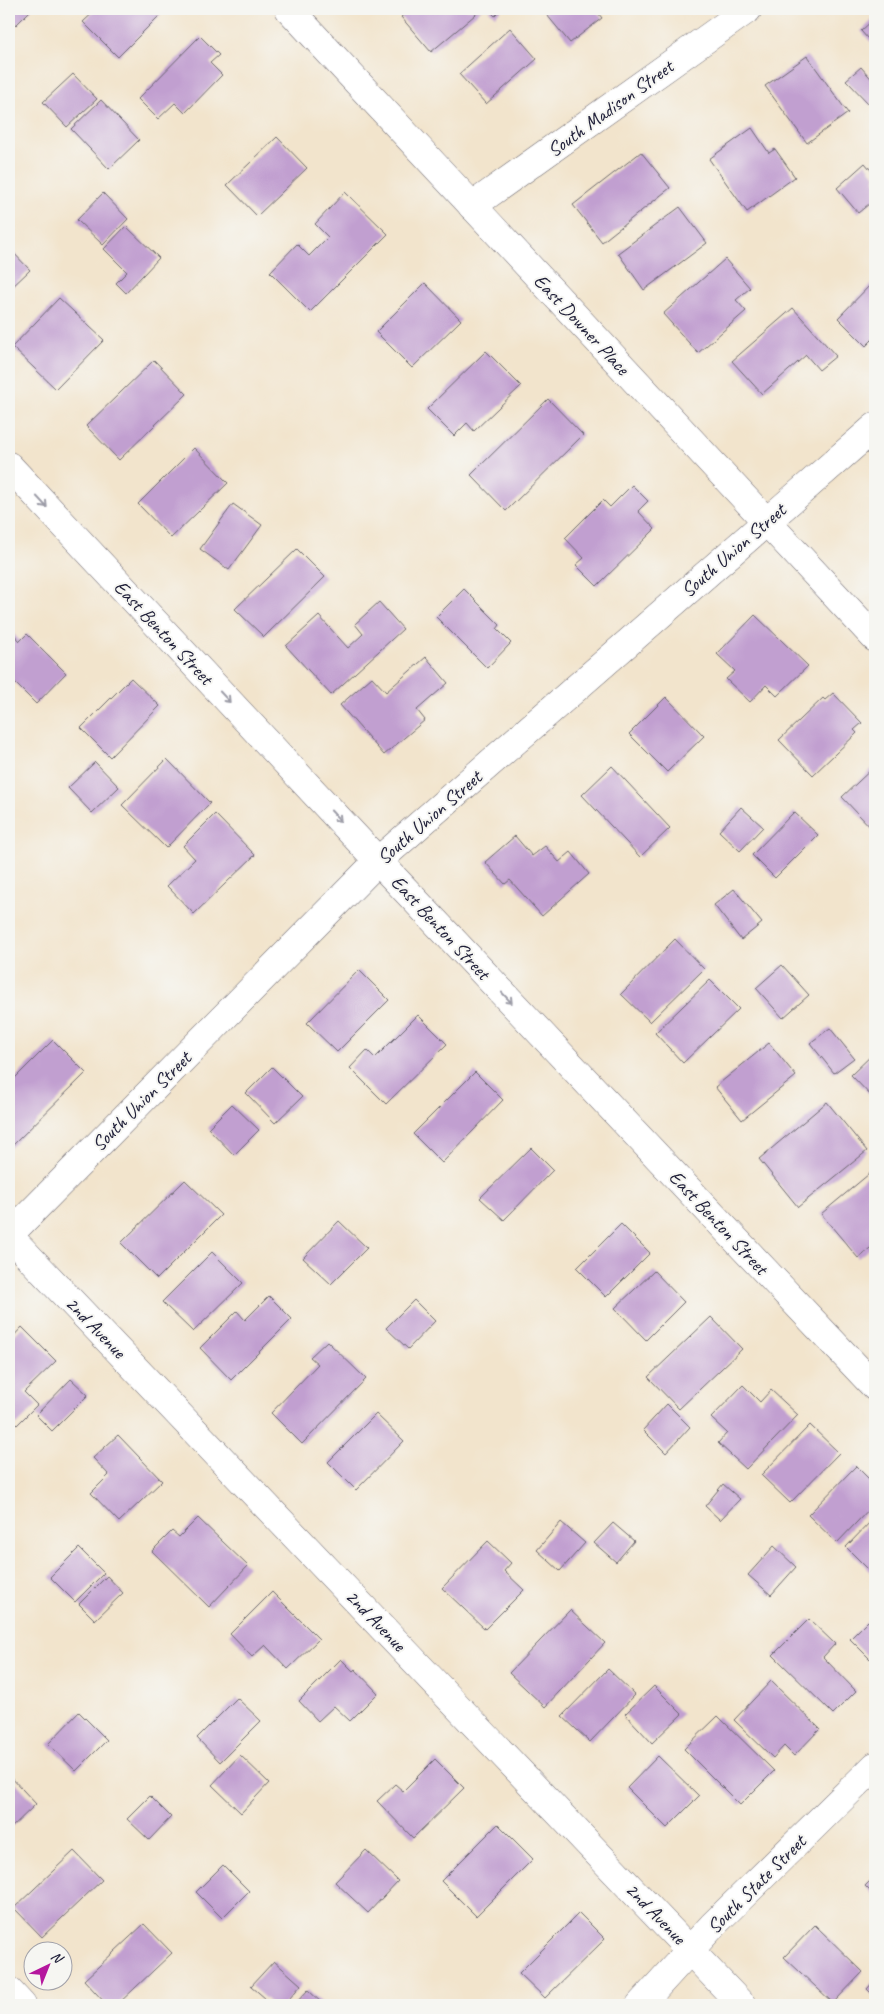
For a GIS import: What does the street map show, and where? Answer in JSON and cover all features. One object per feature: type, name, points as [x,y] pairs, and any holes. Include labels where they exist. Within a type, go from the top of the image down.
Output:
[{"type":"street","name":"East Downer Place","points":[[289,9],[875,638]]},
{"type":"street","name":"South Madison Street","points":[[472,206],[748,9]]},
{"type":"street","name":"South Union Street","points":[[9,1236],[378,861],[875,427]]},
{"type":"street","name":"East Benton Street","points":[[9,466],[378,861],[875,1387]]},
{"type":"street","name":"2nd Avenue","points":[[9,1236],[742,2005]]},
{"type":"street","name":"South State Street","points":[[640,2005],[690,1949],[875,1766]]},
{"type":"street","points":[[9,1991],[22,2005]]},
{"type":"building","points":[[9,9],[32,9],[16,25],[9,18]]},
{"type":"building","points":[[97,9],[166,9],[118,57],[83,22]]},
{"type":"building","points":[[410,9],[482,9],[431,52],[401,17]]},
{"type":"building","points":[[488,9],[502,9],[495,16]]},
{"type":"building","points":[[542,9],[595,9],[602,18],[570,43]]},
{"type":"building","points":[[875,18],[875,47],[861,31]]},
{"type":"building","points":[[510,28],[537,59],[486,104],[459,74]]},
{"type":"building","points":[[200,36],[219,55],[210,63],[222,75],[185,113],[175,103],[158,119],[138,99]]},
{"type":"building","points":[[807,56],[848,113],[807,143],[765,86]]},
{"type":"building","points":[[861,67],[875,83],[875,100],[870,105],[846,80]]},
{"type":"building","points":[[73,74],[97,99],[67,127],[43,102]]},
{"type":"building","points":[[101,100],[139,140],[109,169],[71,129]]},
{"type":"building","points":[[752,128],[769,153],[775,149],[795,177],[747,212],[709,159]]},
{"type":"building","points":[[277,137],[307,168],[257,216],[227,185]]},
{"type":"building","points":[[641,152],[670,188],[602,242],[573,205]]},
{"type":"building","points":[[865,163],[875,175],[875,199],[858,213],[837,188]]},
{"type":"building","points":[[345,192],[388,234],[310,312],[270,272],[297,244],[309,256],[328,237],[315,224]]},
{"type":"building","points":[[103,193],[128,219],[103,245],[77,220]]},
{"type":"building","points":[[680,207],[707,243],[644,290],[618,253]]},
{"type":"building","points":[[126,226],[159,258],[126,293],[116,283],[127,272],[104,249]]},
{"type":"building","points":[[9,248],[30,270],[9,290]]},
{"type":"building","points":[[725,259],[750,288],[736,300],[746,311],[698,353],[663,314]]},
{"type":"building","points":[[875,280],[875,337],[866,346],[838,318]]},
{"type":"building","points":[[425,283],[461,320],[412,368],[376,332]]},
{"type":"building","points":[[59,298],[104,340],[56,389],[12,347]]},
{"type":"building","points":[[793,308],[836,356],[819,370],[806,355],[762,394],[732,361]]},
{"type":"building","points":[[486,351],[521,386],[474,431],[467,423],[454,436],[427,409]]},
{"type":"building","points":[[154,360],[187,394],[119,460],[86,426]]},
{"type":"building","points":[[548,399],[583,435],[506,511],[471,475]]},
{"type":"building","points":[[194,448],[228,483],[171,538],[138,504]]},
{"type":"building","points":[[632,485],[648,501],[638,511],[655,529],[597,586],[576,565],[584,558],[565,538],[603,500],[610,507]]},
{"type":"building","points":[[233,504],[262,525],[229,570],[200,549]]},
{"type":"building","points":[[297,549],[325,577],[264,637],[235,609]]},
{"type":"building","points":[[464,589],[500,625],[497,629],[511,643],[487,668],[436,617]]},
{"type":"building","points":[[379,602],[403,629],[331,695],[286,646],[319,616],[348,648],[363,634],[355,624]]},
{"type":"building","points":[[755,615],[808,666],[777,696],[766,685],[750,702],[726,679],[735,671],[717,654]]},
{"type":"building","points":[[9,629],[20,641],[27,634],[66,673],[36,704],[9,677]]},
{"type":"building","points":[[426,657],[448,683],[417,710],[425,720],[384,755],[340,705],[372,677],[386,692]]},
{"type":"building","points":[[131,678],[160,706],[110,757],[81,728]]},
{"type":"building","points":[[833,693],[862,723],[854,730],[857,733],[813,775],[779,740],[823,698],[825,700]]},
{"type":"building","points":[[666,697],[704,736],[667,772],[629,734]]},
{"type":"building","points":[[167,759],[210,803],[166,848],[122,805]]},
{"type":"building","points":[[95,762],[119,787],[92,813],[68,788]]},
{"type":"building","points":[[612,766],[670,828],[640,857],[582,795]]},
{"type":"building","points":[[875,766],[875,832],[842,797]]},
{"type":"building","points":[[741,807],[763,827],[740,851],[719,831]]},
{"type":"building","points":[[794,812],[818,835],[775,878],[752,855]]},
{"type":"building","points":[[215,814],[255,855],[194,914],[167,886],[195,859],[183,846]]},
{"type":"building","points":[[515,836],[532,856],[545,846],[559,862],[571,852],[589,874],[542,916],[510,880],[505,884],[485,862]]},
{"type":"building","points":[[734,889],[762,923],[741,940],[714,905]]},
{"type":"building","points":[[675,939],[704,969],[650,1022],[621,994]]},
{"type":"building","points":[[782,965],[809,995],[783,1018],[756,988]]},
{"type":"building","points":[[359,970],[389,1000],[337,1052],[307,1023]]},
{"type":"building","points":[[710,980],[739,1009],[683,1063],[655,1033]]},
{"type":"building","points":[[418,1015],[447,1044],[386,1104],[350,1068],[367,1050],[375,1058]]},
{"type":"building","points":[[830,1028],[854,1058],[834,1073],[810,1043]]},
{"type":"building","points":[[53,1040],[86,1073],[9,1149],[9,1084]]},
{"type":"building","points":[[769,1043],[796,1076],[742,1120],[715,1087]]},
{"type":"building","points":[[875,1052],[875,1100],[851,1075]]},
{"type":"building","points":[[272,1067],[302,1097],[275,1123],[246,1093]]},
{"type":"building","points":[[475,1072],[503,1100],[442,1163],[413,1134]]},
{"type":"building","points":[[827,1102],[867,1151],[798,1207],[759,1159]]},
{"type":"building","points":[[232,1104],[259,1130],[234,1155],[208,1128]]},
{"type":"building","points":[[531,1148],[553,1170],[504,1220],[480,1198]]},
{"type":"building","points":[[875,1169],[875,1244],[858,1258],[821,1214]]},
{"type":"building","points":[[185,1180],[221,1215],[157,1279],[121,1243]]},
{"type":"building","points":[[339,1221],[367,1248],[331,1284],[303,1258]]},
{"type":"building","points":[[621,1224],[650,1253],[606,1297],[577,1268]]},
{"type":"building","points":[[212,1252],[243,1283],[193,1332],[162,1302]]},
{"type":"building","points":[[654,1271],[684,1302],[646,1340],[615,1308]]},
{"type":"building","points":[[269,1296],[292,1319],[231,1380],[200,1348],[237,1311],[245,1320]]},
{"type":"building","points":[[414,1300],[435,1321],[408,1349],[386,1328]]},
{"type":"building","points":[[711,1317],[742,1349],[679,1409],[648,1377]]},
{"type":"building","points":[[22,1327],[56,1361],[24,1392],[37,1405],[17,1425],[9,1417],[9,1341]]},
{"type":"building","points":[[327,1341],[366,1379],[302,1444],[271,1413],[318,1364],[310,1357]]},
{"type":"building","points":[[71,1379],[88,1395],[52,1431],[36,1415]]},
{"type":"building","points":[[743,1385],[760,1402],[771,1390],[798,1415],[746,1469],[718,1443],[727,1433],[711,1418]]},
{"type":"building","points":[[667,1404],[690,1427],[666,1453],[643,1430]]},
{"type":"building","points":[[376,1414],[404,1441],[356,1490],[328,1462]]},
{"type":"building","points":[[810,1425],[839,1453],[790,1503],[761,1475]]},
{"type":"building","points":[[118,1435],[162,1481],[119,1522],[91,1493],[109,1475],[93,1458]]},
{"type":"building","points":[[856,1466],[875,1485],[875,1503],[837,1543],[808,1515]]},
{"type":"building","points":[[723,1484],[740,1499],[720,1520],[705,1506]]},
{"type":"building","points":[[875,1517],[875,1576],[846,1547]]},
{"type":"building","points":[[198,1518],[248,1566],[209,1607],[152,1551],[172,1531],[179,1537]]},
{"type":"building","points":[[561,1522],[585,1543],[560,1571],[537,1550]]},
{"type":"building","points":[[613,1523],[634,1541],[616,1562],[594,1543]]},
{"type":"building","points":[[488,1541],[511,1563],[504,1571],[524,1590],[485,1629],[442,1588]]},
{"type":"building","points":[[774,1546],[796,1567],[771,1595],[748,1575]]},
{"type":"building","points":[[79,1548],[104,1573],[75,1602],[50,1577]]},
{"type":"building","points":[[107,1576],[123,1593],[95,1620],[79,1604]]},
{"type":"building","points":[[272,1592],[319,1639],[288,1669],[265,1645],[252,1657],[230,1634]]},
{"type":"building","points":[[570,1610],[605,1643],[545,1707],[509,1673]]},
{"type":"building","points":[[809,1619],[835,1644],[823,1657],[856,1691],[833,1714],[773,1655]]},
{"type":"building","points":[[868,1621],[875,1626],[875,1654],[870,1659],[850,1639]]},
{"type":"building","points":[[341,1659],[353,1671],[355,1669],[378,1693],[350,1721],[334,1706],[318,1721],[299,1701]]},
{"type":"building","points":[[608,1669],[635,1695],[590,1742],[562,1716]]},
{"type":"building","points":[[771,1681],[820,1729],[794,1756],[784,1746],[773,1758],[734,1720]]},
{"type":"building","points":[[654,1686],[682,1714],[652,1743],[625,1714]]},
{"type":"building","points":[[237,1698],[261,1721],[220,1762],[197,1738]]},
{"type":"building","points":[[79,1712],[107,1740],[76,1771],[48,1744]]},
{"type":"building","points":[[718,1716],[774,1771],[740,1805],[684,1749]]},
{"type":"building","points":[[240,1755],[269,1783],[241,1813],[212,1785]]},
{"type":"building","points":[[658,1756],[699,1796],[667,1828],[627,1788]]},
{"type":"building","points":[[435,1759],[464,1788],[413,1838],[377,1801],[395,1784],[403,1791]]},
{"type":"building","points":[[9,1775],[36,1804],[9,1830]]},
{"type":"building","points":[[150,1796],[171,1817],[149,1840],[127,1819]]},
{"type":"building","points":[[498,1824],[533,1859],[476,1916],[441,1881]]},
{"type":"building","points":[[366,1850],[398,1881],[368,1913],[335,1882]]},
{"type":"building","points":[[74,1851],[102,1880],[42,1937],[14,1908]]},
{"type":"building","points":[[223,1865],[249,1891],[222,1918],[196,1892]]},
{"type":"building","points":[[875,1876],[875,1896],[865,1886]]},
{"type":"building","points":[[579,1913],[605,1939],[545,1998],[519,1973]]},
{"type":"building","points":[[144,1924],[172,1953],[117,2005],[107,2005],[84,1980]]},
{"type":"building","points":[[815,1925],[863,1972],[833,2003],[784,1957]]},
{"type":"building","points":[[274,1961],[301,1985],[284,2005],[273,2005],[251,1986]]},
{"type":"building","points":[[875,1980],[875,1997],[867,1989]]},
{"type":"building","points":[[308,1990],[324,2005],[294,2005]]}]
